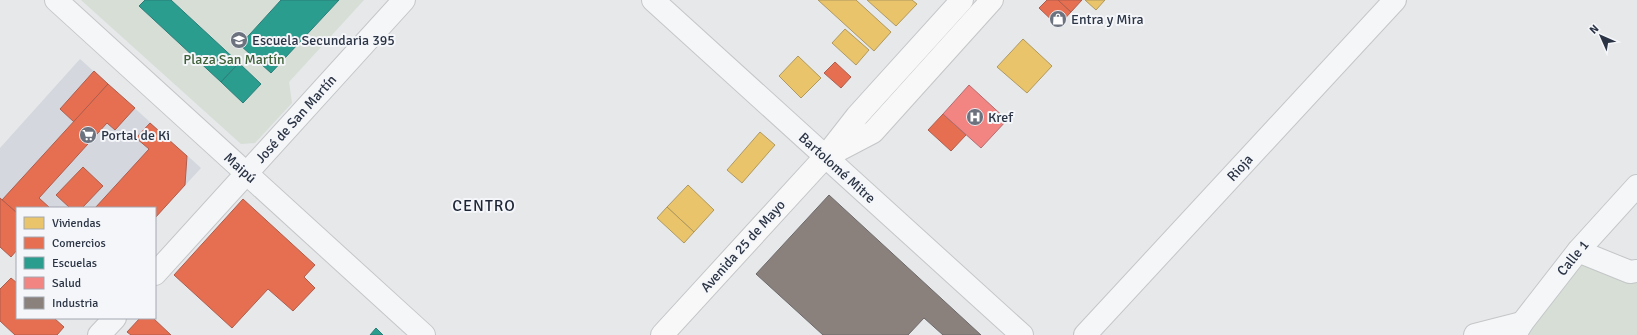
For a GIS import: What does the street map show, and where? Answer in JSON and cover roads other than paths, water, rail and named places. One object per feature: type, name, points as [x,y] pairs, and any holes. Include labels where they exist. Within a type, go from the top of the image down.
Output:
[{"type":"main road","name":"Avenida 25 de Mayo","points":[[662,335],[825,157],[857,116],[962,0]]},
{"type":"main road","name":"Avenida 25 de Mayo","points":[[825,157],[873,132],[992,0]]},
{"type":"street","name":"Maipú","points":[[56,0],[424,335]]},
{"type":"street","name":"José de San Martín","points":[[156,273],[404,0]]},
{"type":"street","name":"Bartolomé Mitre","points":[[653,0],[1022,335]]},
{"type":"street","name":"Rioja","points":[[1085,335],[1395,0]]},
{"type":"street","name":"Calle 1","points":[[1519,329],[1578,251],[1637,186]]},
{"type":"street","points":[[1578,251],[1630,272],[1637,271]]},
{"type":"street","points":[[99,335],[114,319]]},
{"type":"street","points":[[1475,335],[1519,329]]},
{"type":"place","name":"Entra y Mira","points":[[1058,19]]},
{"type":"place","name":"Escuela Secundaria 395","points":[[239,40]]},
{"type":"place","name":"Kref","points":[[975,117]]},
{"type":"place","name":"Portal de Ki","points":[[88,135]]},
{"type":"district","name":"CENTRO","points":[[484,206]]},
{"type":"park label","name":"Plaza San Martín","points":[[234,59]]}]
